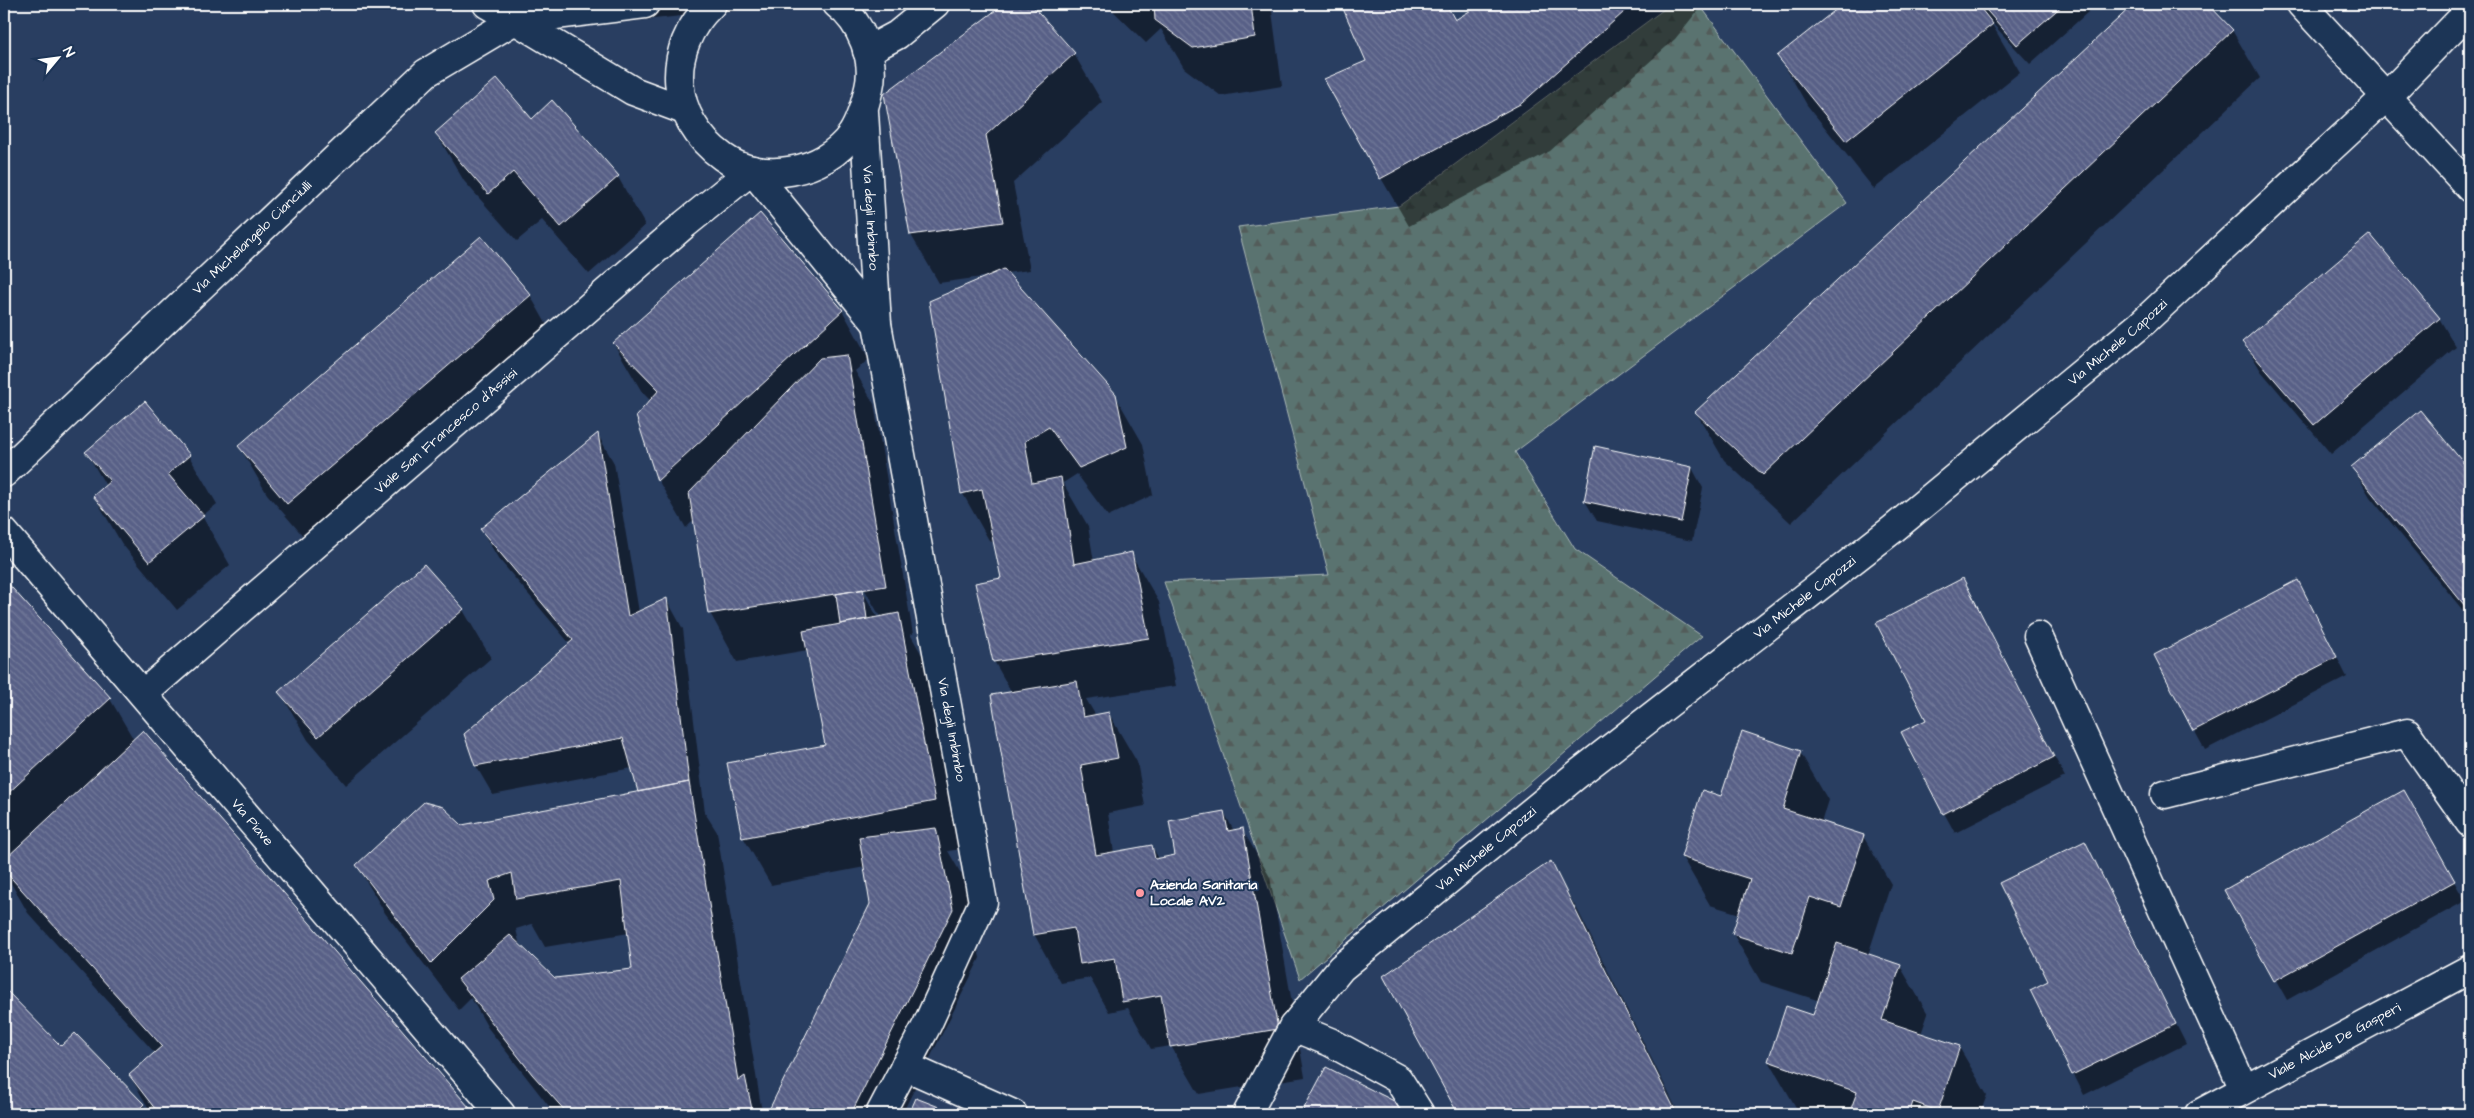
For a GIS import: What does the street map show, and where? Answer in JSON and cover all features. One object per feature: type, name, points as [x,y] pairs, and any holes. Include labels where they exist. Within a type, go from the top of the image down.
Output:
[{"type":"street","points":[[487,4],[634,91],[684,110]]},
{"type":"street","points":[[515,20],[645,4]]},
{"type":"street","points":[[712,4],[698,16],[682,45],[678,78],[684,110],[700,137],[724,158],[752,170],[780,172],[807,167],[831,154],[851,135],[864,112],[871,82],[868,51],[858,28],[837,4]]},
{"type":"street","points":[[868,51],[897,35],[935,4]]},
{"type":"street","points":[[2301,4],[2470,188]]},
{"type":"street","name":"Via Michele Capozzi","points":[[1247,1114],[1293,1027],[1341,968],[1579,773],[1893,529],[2139,326],[2387,96],[2470,10]]},
{"type":"street","name":"Via Michelangelo Cianciulli","points":[[4,473],[426,73],[515,20]]},
{"type":"street","name":"Via degli Imbimbo","points":[[864,112],[877,324],[983,902],[927,1025],[880,1114]]},
{"type":"street","name":"Via degli Imbimbo","points":[[752,170],[877,324]]},
{"type":"street","name":"Viale San Francesco d'Assisi","points":[[143,694],[684,224],[752,170]]},
{"type":"street","name":"Via Piave","points":[[4,532],[501,1114]]},
{"type":"street","points":[[2038,636],[2244,1089]]},
{"type":"street","points":[[2165,794],[2407,733],[2470,823]]},
{"type":"street","name":"Viale Alcide De Gasperi","points":[[2199,1114],[2470,969]]},
{"type":"street","points":[[1293,1027],[1330,1042],[1398,1079],[1420,1114]]},
{"type":"street","points":[[905,1066],[1012,1114]]},
{"type":"green space","points":[[1671,4],[1699,4],[1847,203],[1515,452],[1575,549],[1702,636],[1300,979],[1164,582],[1329,575],[1238,227],[1399,206]]},
{"type":"building","points":[[1004,4],[1031,4],[1075,53],[986,135],[1003,222],[910,235],[884,94]]},
{"type":"building","points":[[1154,4],[1251,4],[1255,37],[1193,48],[1155,20]]},
{"type":"building","points":[[1341,4],[1446,4],[1455,20],[1481,4],[1633,4],[1522,103],[1380,179],[1324,79],[1366,61]]},
{"type":"building","points":[[1843,4],[1977,4],[1993,24],[1846,141],[1777,56]]},
{"type":"building","points":[[1981,4],[2064,4],[2017,45]]},
{"type":"building","points":[[2134,4],[2208,4],[2233,30],[1763,475],[1695,412]]},
{"type":"building","points":[[497,78],[532,119],[552,100],[619,176],[561,227],[513,172],[488,194],[435,133]]},
{"type":"building","points":[[760,213],[843,310],[657,481],[636,416],[659,390],[613,343]]},
{"type":"building","points":[[2370,234],[2440,318],[2314,425],[2242,342]]},
{"type":"building","points":[[481,236],[531,295],[287,504],[238,446]]},
{"type":"building","points":[[1004,269],[1116,394],[1127,447],[1079,468],[1049,427],[1025,441],[1032,483],[1061,477],[1074,564],[1132,552],[1149,638],[993,662],[975,583],[1001,578],[982,489],[961,494],[929,301]]},
{"type":"building","points":[[847,355],[886,586],[708,614],[689,493],[820,358]]},
{"type":"building","points":[[145,401],[190,455],[168,474],[204,516],[149,562],[93,496],[110,481],[85,452]]},
{"type":"building","points":[[2420,410],[2470,471],[2470,612],[2351,467]]},
{"type":"building","points":[[598,433],[628,616],[667,598],[689,782],[638,792],[623,738],[475,766],[464,734],[573,640],[480,529]]},
{"type":"building","points":[[1595,446],[1692,467],[1681,522],[1584,501]]},
{"type":"building","points":[[424,564],[464,609],[318,737],[278,692]]},
{"type":"building","points":[[1963,578],[2054,757],[1943,814],[1901,732],[1926,720],[1876,623]]},
{"type":"building","points":[[4,579],[111,698],[4,797]]},
{"type":"building","points":[[2298,580],[2337,657],[2193,731],[2154,655]]},
{"type":"building","points":[[863,589],[867,619],[840,624],[836,594]]},
{"type":"building","points":[[899,613],[935,801],[742,838],[727,763],[825,745],[803,631]]},
{"type":"building","name":"Azienda Sanitaria Locale AV2","points":[[1077,681],[1083,717],[1109,712],[1118,758],[1081,765],[1096,855],[1152,845],[1155,859],[1175,855],[1169,821],[1224,811],[1228,831],[1243,828],[1278,1029],[1170,1047],[1161,995],[1122,1002],[1115,958],[1080,964],[1074,928],[1033,935],[991,695]]},
{"type":"building","points":[[143,730],[475,1114],[159,1114],[129,1075],[162,1046],[4,870],[4,860]]},
{"type":"building","points":[[1742,731],[1801,751],[1783,809],[1864,835],[1841,907],[1810,897],[1792,953],[1732,934],[1750,879],[1681,857],[1702,790],[1721,796]]},
{"type":"building","points":[[689,782],[738,1081],[745,1076],[753,1114],[568,1114],[532,1074],[458,979],[510,935],[555,978],[632,969],[621,881],[516,899],[512,873],[489,881],[494,900],[431,963],[356,865],[424,802],[443,807],[462,825]]},
{"type":"building","points":[[2404,790],[2455,881],[2274,981],[2224,890]]},
{"type":"building","points":[[936,828],[953,909],[851,1114],[767,1114],[870,904],[859,837]]},
{"type":"building","points":[[2085,841],[2176,1024],[2072,1075],[2030,990],[2048,981],[1999,883]]},
{"type":"building","points":[[1551,861],[1677,1114],[1458,1114],[1383,976]]},
{"type":"building","points":[[1837,943],[1901,965],[1882,1020],[1960,1046],[1938,1111],[1913,1102],[1909,1114],[1849,1114],[1857,1092],[1768,1061],[1786,1006],[1813,1015]]},
{"type":"building","points":[[4,988],[61,1046],[75,1033],[144,1104],[134,1114],[4,1114]]},
{"type":"building","points":[[1326,1067],[1402,1105],[1397,1114],[1301,1114]]},
{"type":"building","points":[[916,1098],[957,1114],[909,1114]]},
{"type":"place","name":"Azienda Sanitaria Locale AV2","points":[[1140,893]]}]
